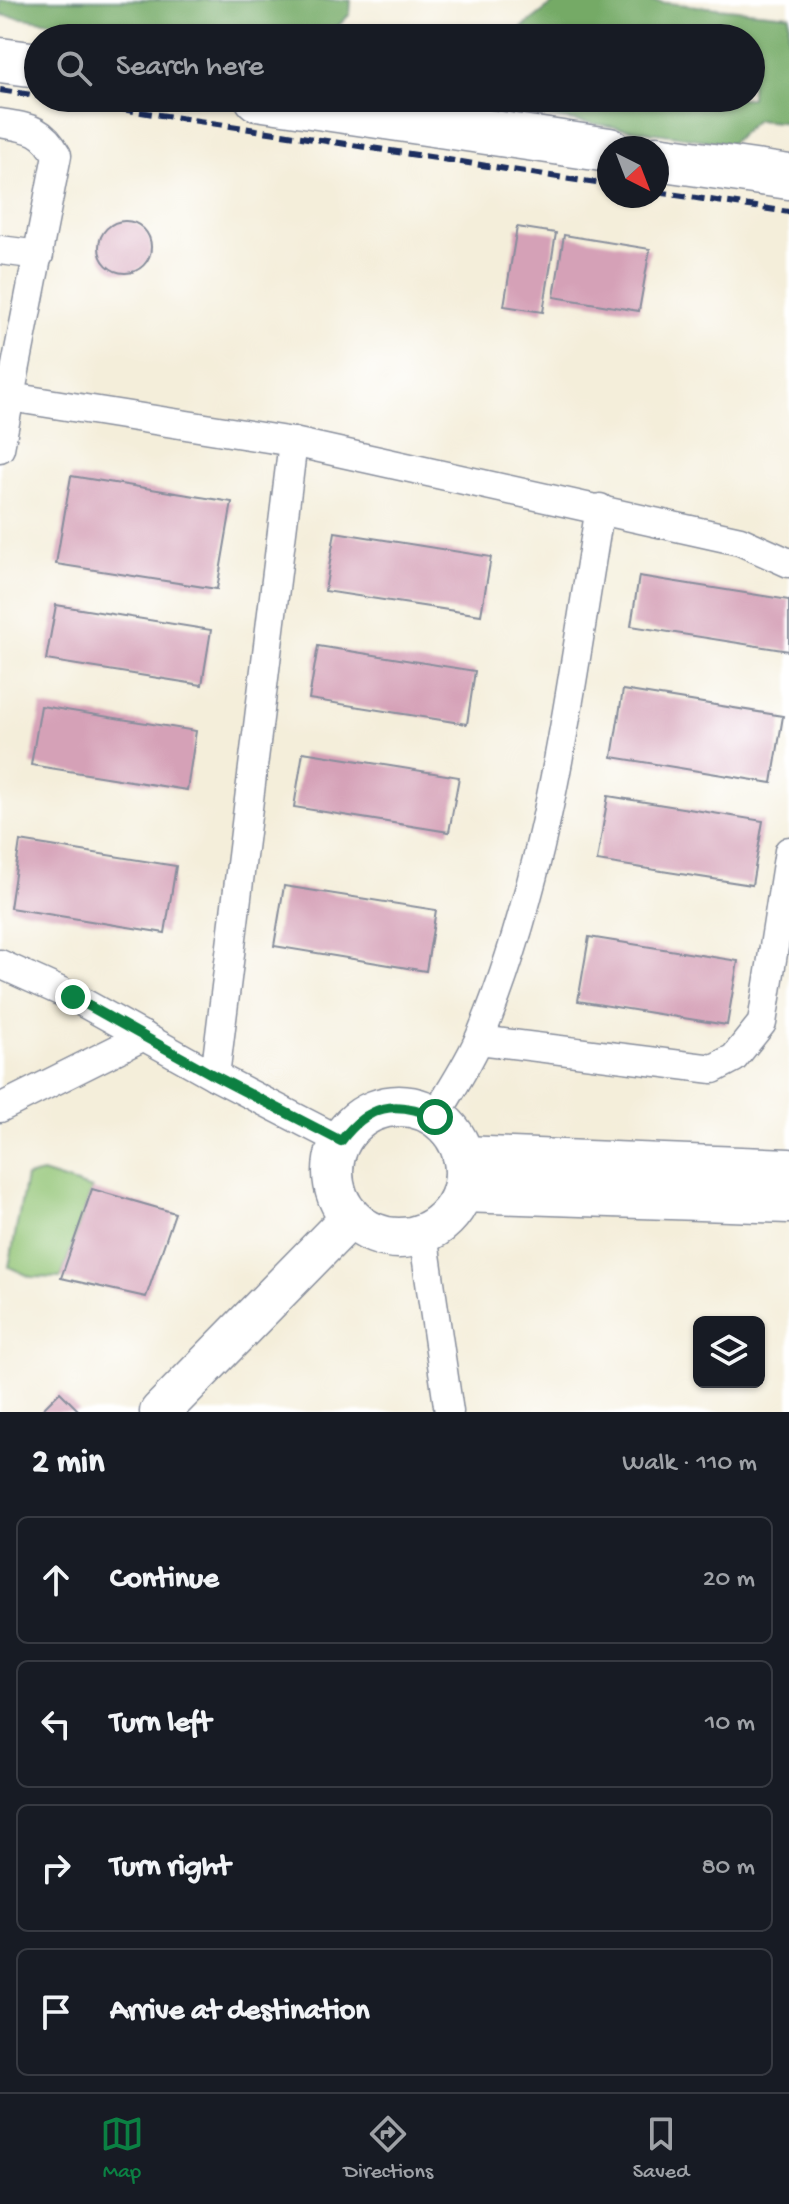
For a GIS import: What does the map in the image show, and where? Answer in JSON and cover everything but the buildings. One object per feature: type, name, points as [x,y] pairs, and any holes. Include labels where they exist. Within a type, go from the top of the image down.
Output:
[{"type":"highway","points":[[0,60],[24,63]]},
{"type":"highway","points":[[352,112],[597,148]]},
{"type":"highway","points":[[669,160],[789,177]]},
{"type":"main road","points":[[393,1106],[415,1108],[435,1117],[448,1127],[462,1174],[454,1209],[440,1224],[423,1234],[404,1238],[384,1237],[365,1230],[350,1218],[338,1201],[333,1181],[333,1160],[341,1141],[354,1123],[372,1112],[393,1106]]},
{"type":"main road","points":[[462,1174],[789,1169]]},
{"type":"main road","points":[[462,1174],[789,1203]]},
{"type":"main road","points":[[160,1412],[350,1218]]},
{"type":"street","points":[[0,123],[30,128],[48,138],[57,155],[0,448]]},
{"type":"street","points":[[0,250],[39,255]]},
{"type":"street","points":[[10,397],[293,442],[740,541],[789,563]]},
{"type":"street","points":[[215,1076],[293,442]]},
{"type":"street","points":[[435,1117],[479,1040],[522,920],[546,828],[600,508]]},
{"type":"street","points":[[479,1040],[713,1069],[734,1058],[762,1023],[789,851]]},
{"type":"street","points":[[0,964],[73,997],[341,1141]]},
{"type":"street","points":[[0,1108],[144,1036]]},
{"type":"street","points":[[423,1234],[449,1412]]},
{"type":"green space","points":[[0,0],[351,0],[350,14],[340,24],[66,24],[0,15]]},
{"type":"green space","points":[[637,0],[789,15],[789,123],[756,120],[730,144],[513,112],[765,112],[765,24],[527,24],[555,2]]},
{"type":"green space","points":[[42,1173],[92,1189],[61,1278],[31,1277],[9,1267],[26,1177]]},
{"type":"railway","points":[[0,90],[24,94]]},
{"type":"railway","points":[[141,112],[597,183]]},
{"type":"railway","points":[[669,194],[789,212]]},
{"type":"route","points":[[73,997],[341,1141],[354,1123],[372,1112],[393,1106],[415,1108],[435,1117]]}]
